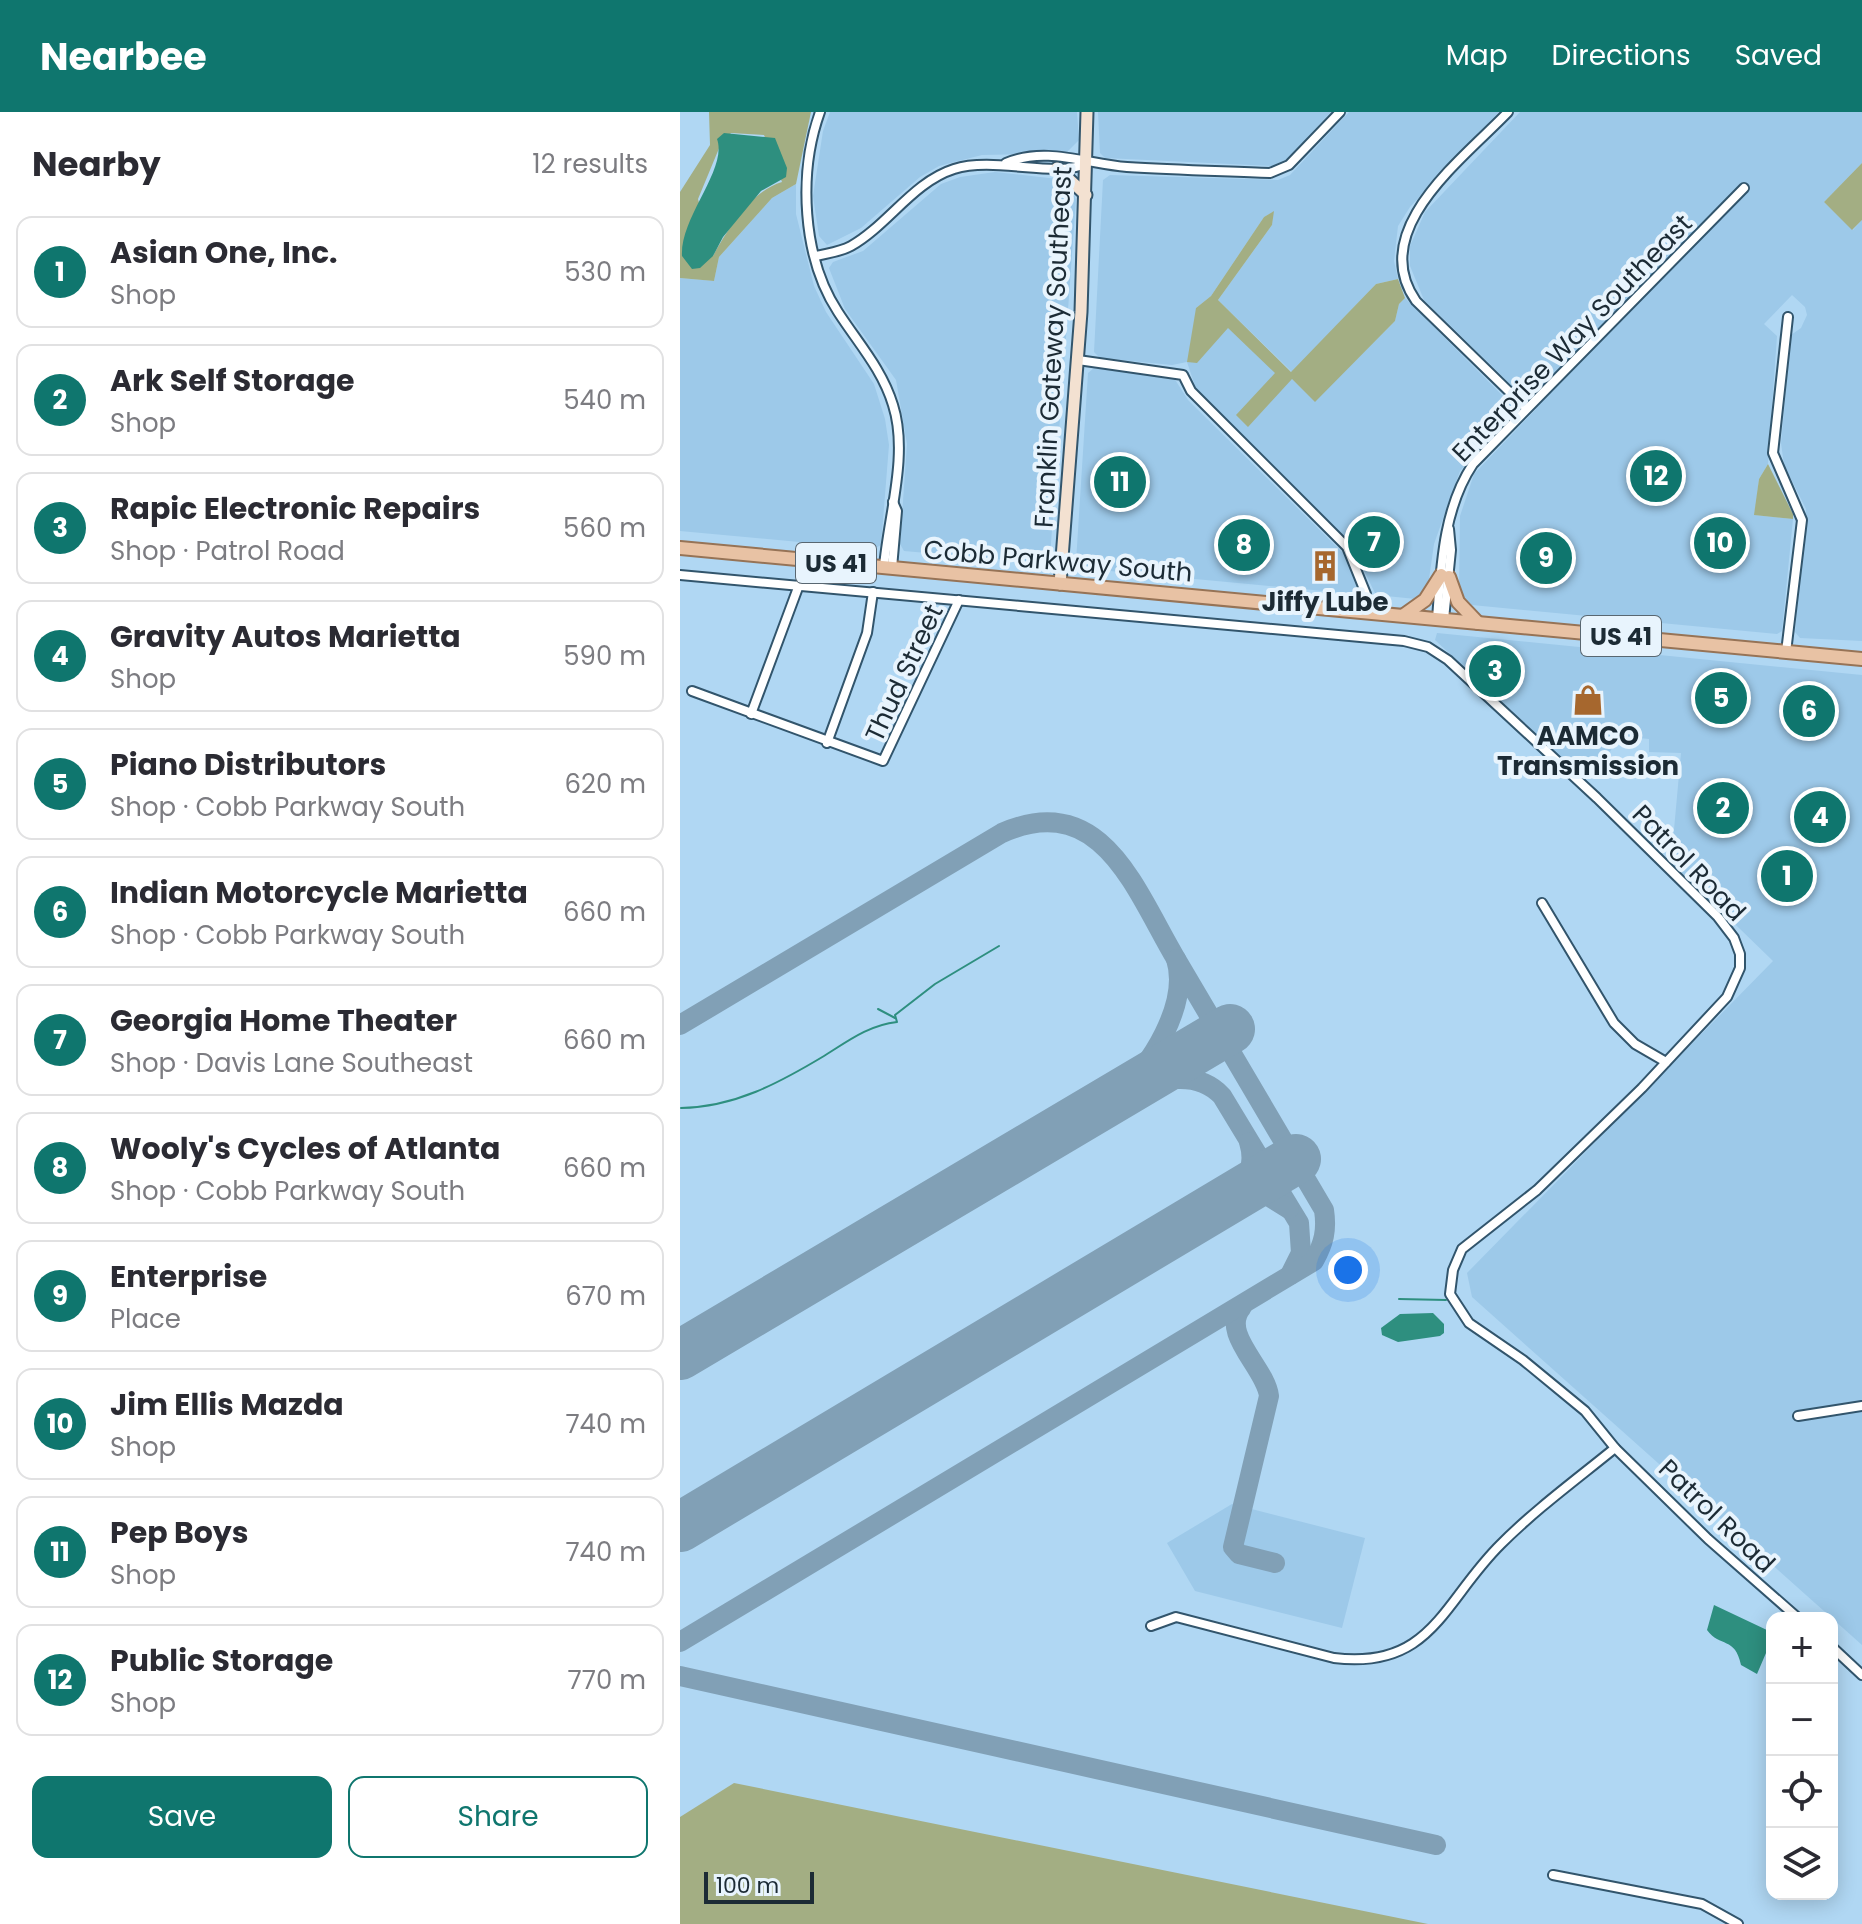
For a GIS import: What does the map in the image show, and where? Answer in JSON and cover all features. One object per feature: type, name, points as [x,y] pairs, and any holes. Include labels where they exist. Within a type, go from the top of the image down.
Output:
[{"type":"main road","name":"Cobb Parkway South","points":[[680,548],[1862,659]]},
{"type":"main road","points":[[1404,615],[1425,600],[1445,576],[1458,602],[1478,623]]},
{"type":"street","points":[[820,112],[812,137],[806,200],[816,256],[829,297],[874,362],[893,405],[900,447],[893,501],[897,511],[888,568]]},
{"type":"street","name":"Franklin Gateway Southeast","points":[[1060,584],[1078,360],[1087,112]]},
{"type":"street","points":[[816,256],[855,243],[944,173],[974,164],[1078,168],[1087,163],[1270,173],[1289,165],[1340,112]]},
{"type":"street","points":[[1508,112],[1418,207],[1407,227],[1402,259],[1407,284],[1416,301],[1526,408]]},
{"type":"street","points":[[1006,163],[1019,157],[1079,157],[1087,163]]},
{"type":"street","points":[[1057,168],[1086,195]]},
{"type":"street","name":"Enterprise Way Southeast","points":[[1440,619],[1449,528],[1466,474],[1526,408],[1744,188]]},
{"type":"street","points":[[1786,652],[1802,520],[1774,460],[1773,444],[1788,317]]},
{"type":"street","points":[[1078,360],[1183,375],[1191,391],[1347,547],[1364,587],[1366,613]]},
{"type":"street","name":"Patrol Road","points":[[680,575],[1404,641],[1439,653],[1597,798],[1718,917],[1734,938],[1740,968],[1727,997],[1666,1062],[1537,1190],[1470,1239],[1462,1249],[1451,1280],[1450,1294],[1469,1323],[1523,1360],[1585,1411],[1615,1448],[1708,1539],[1791,1612]]},
{"type":"street","points":[[751,714],[799,585]]},
{"type":"street","points":[[692,691],[827,743],[867,633],[873,592]]},
{"type":"street","name":"Thud Street","points":[[827,743],[883,761],[959,600]]},
{"type":"street","points":[[1542,903],[1614,1023],[1635,1044],[1666,1062]]},
{"type":"street","points":[[1798,1416],[1862,1406]]},
{"type":"street","points":[[1151,1626],[1176,1617],[1334,1658],[1361,1661],[1396,1654],[1430,1632],[1503,1541],[1615,1448]]},
{"type":"street","points":[[1838,1653],[1862,1675]]},
{"type":"street","points":[[1553,1875],[1702,1904],[1738,1924]]},
{"type":"shaded area","points":[[709,112],[811,112],[796,184],[772,198],[719,257],[714,281],[680,278],[680,192],[710,145]],"holes":[[[731,133],[764,135],[782,182],[750,202],[713,256],[698,199],[720,146]]]},
{"type":"shaded area","points":[[830,112],[1077,112],[1079,140],[1066,153],[982,155],[939,166],[920,177],[861,228],[827,245],[819,236],[813,196],[823,131]]},
{"type":"shaded area","points":[[1098,112],[1331,112],[1287,159],[1272,166],[1105,158],[1100,153]]},
{"type":"shaded area","points":[[1349,112],[1499,112],[1410,207],[1398,226],[1394,261],[1398,279],[1376,284],[1292,372],[1218,300],[1272,225],[1273,212],[1264,217],[1211,296],[1196,308],[1197,362],[1228,327],[1276,373],[1237,415],[1292,379],[1315,401],[1395,321],[1399,304],[1405,298],[1512,405],[1513,412],[1460,471],[1434,544],[1428,586],[1416,599],[1376,595],[1350,543],[1197,392],[1187,362],[1172,365],[1100,358],[1094,352],[1103,180],[1110,175],[1278,180],[1290,175]]},
{"type":"shaded area","points":[[1520,112],[1862,112],[1862,163],[1824,202],[1853,230],[1862,220],[1862,641],[1800,638],[1795,632],[1806,509],[1784,465],[1781,443],[1791,335],[1801,328],[1807,315],[1805,307],[1792,295],[1764,324],[1777,336],[1768,464],[1759,479],[1755,515],[1793,519],[1782,631],[1777,634],[1472,605],[1459,592],[1460,516],[1474,474],[1536,409],[1424,300],[1410,266],[1410,246],[1425,212]]},
{"type":"shaded area","points":[[724,133],[775,138],[787,168],[786,177],[761,191],[723,237],[713,256],[700,268],[692,269],[682,256],[683,241],[716,164],[719,151],[717,139]]},
{"type":"shaded area","points":[[1862,163],[1862,220],[1852,230],[1824,202]]},
{"type":"shaded area","points":[[995,172],[1058,179],[1072,189],[1076,200],[1050,557],[1040,563],[904,551],[900,544],[907,444],[896,380],[845,309],[829,268],[833,262],[863,251],[941,184],[960,177]]},
{"type":"shaded area","points":[[796,184],[796,214],[814,286],[826,312],[874,384],[885,419],[889,445],[881,545],[874,549],[680,531],[680,278],[714,281],[719,257],[772,198]]},
{"type":"shaded area","points":[[1274,211],[1272,225],[1218,300],[1291,372],[1376,284],[1398,279],[1405,298],[1399,304],[1395,321],[1315,402],[1292,379],[1248,427],[1236,415],[1275,373],[1228,328],[1197,363],[1187,362],[1196,308],[1211,296],[1264,217]]},
{"type":"shaded area","points":[[1094,368],[1174,378],[1188,400],[1346,556],[1359,590],[1356,594],[1089,569],[1076,562],[1088,373]]},
{"type":"shaded area","points":[[1768,464],[1793,519],[1754,515],[1759,479]]},
{"type":"shaded area","points":[[1437,633],[1862,675],[1862,1645],[1838,1624],[1838,1612],[1825,1612],[1472,1297],[1467,1273],[1773,961],[1671,862],[1681,753],[1649,752],[1649,739],[1618,736],[1607,758],[1592,758],[1572,768],[1435,640]]},
{"type":"shaded area","points":[[1433,1313],[1444,1324],[1444,1333],[1440,1336],[1398,1342],[1382,1335],[1381,1328],[1400,1314]]},
{"type":"shaded area","points":[[1232,1504],[1365,1538],[1342,1628],[1195,1591],[1167,1543]]},
{"type":"shaded area","points":[[1714,1605],[1766,1630],[1766,1653],[1757,1674],[1741,1665],[1731,1646],[1707,1630]]},
{"type":"shaded area","points":[[734,1783],[1428,1924],[680,1924],[680,1817]]},
{"type":"waterway","points":[[681,1108],[720,1103],[756,1092],[859,1034],[897,1022],[895,1015],[935,984],[999,946]]},
{"type":"waterway","points":[[878,1009],[895,1018]]},
{"type":"waterway","points":[[1399,1299],[1446,1300]]},
{"type":"taxiway","points":[[680,1025],[1002,833],[1037,823],[1066,824],[1090,835],[1111,854],[1146,904],[1176,959]]},
{"type":"taxiway","points":[[680,1642],[1314,1261],[1324,1236],[1324,1210],[1176,959],[1179,977],[1177,995],[1164,1033],[1143,1068],[1118,1095]]},
{"type":"taxiway","points":[[1122,1093],[1161,1081],[1187,1079],[1211,1087],[1222,1096],[1299,1223],[1301,1253],[1290,1275]]},
{"type":"taxiway","points":[[1230,1198],[1249,1173],[1252,1158],[1249,1142]]},
{"type":"taxiway","points":[[1230,1198],[1265,1194],[1289,1209]]},
{"type":"taxiway","points":[[1242,1307],[1236,1317],[1236,1328],[1269,1396],[1233,1547],[1239,1554],[1275,1563]]},
{"type":"taxiway","points":[[680,1676],[1436,1845]]},
{"type":"runway","points":[[680,1355],[1230,1029]]},
{"type":"runway","points":[[680,1527],[1296,1159]]},
{"type":"place","name":"Public Storage","points":[[1656,476]]},
{"type":"place","name":"Pep Boys","points":[[1120,482]]},
{"type":"place","name":"Georgia Home Theater","points":[[1374,542]]},
{"type":"place","name":"Jim Ellis Mazda","points":[[1720,543]]},
{"type":"place","name":"Wooly's Cycles of Atlanta","points":[[1244,545]]},
{"type":"place","name":"Enterprise","points":[[1546,558]]},
{"type":"place","name":"Jiffy Lube","points":[[1325,566]]},
{"type":"place","name":"Rapic Electronic Repairs","points":[[1495,671]]},
{"type":"place","name":"Piano Distributors","points":[[1721,698]]},
{"type":"place","name":"AAMCO Transmission","points":[[1588,700]]},
{"type":"place","name":"Indian Motorcycle Marietta","points":[[1809,711]]},
{"type":"place","name":"Ark Self Storage","points":[[1723,808]]},
{"type":"place","name":"Gravity Autos Marietta","points":[[1820,817]]},
{"type":"place","name":"Asian One, Inc.","points":[[1787,876]]}]
